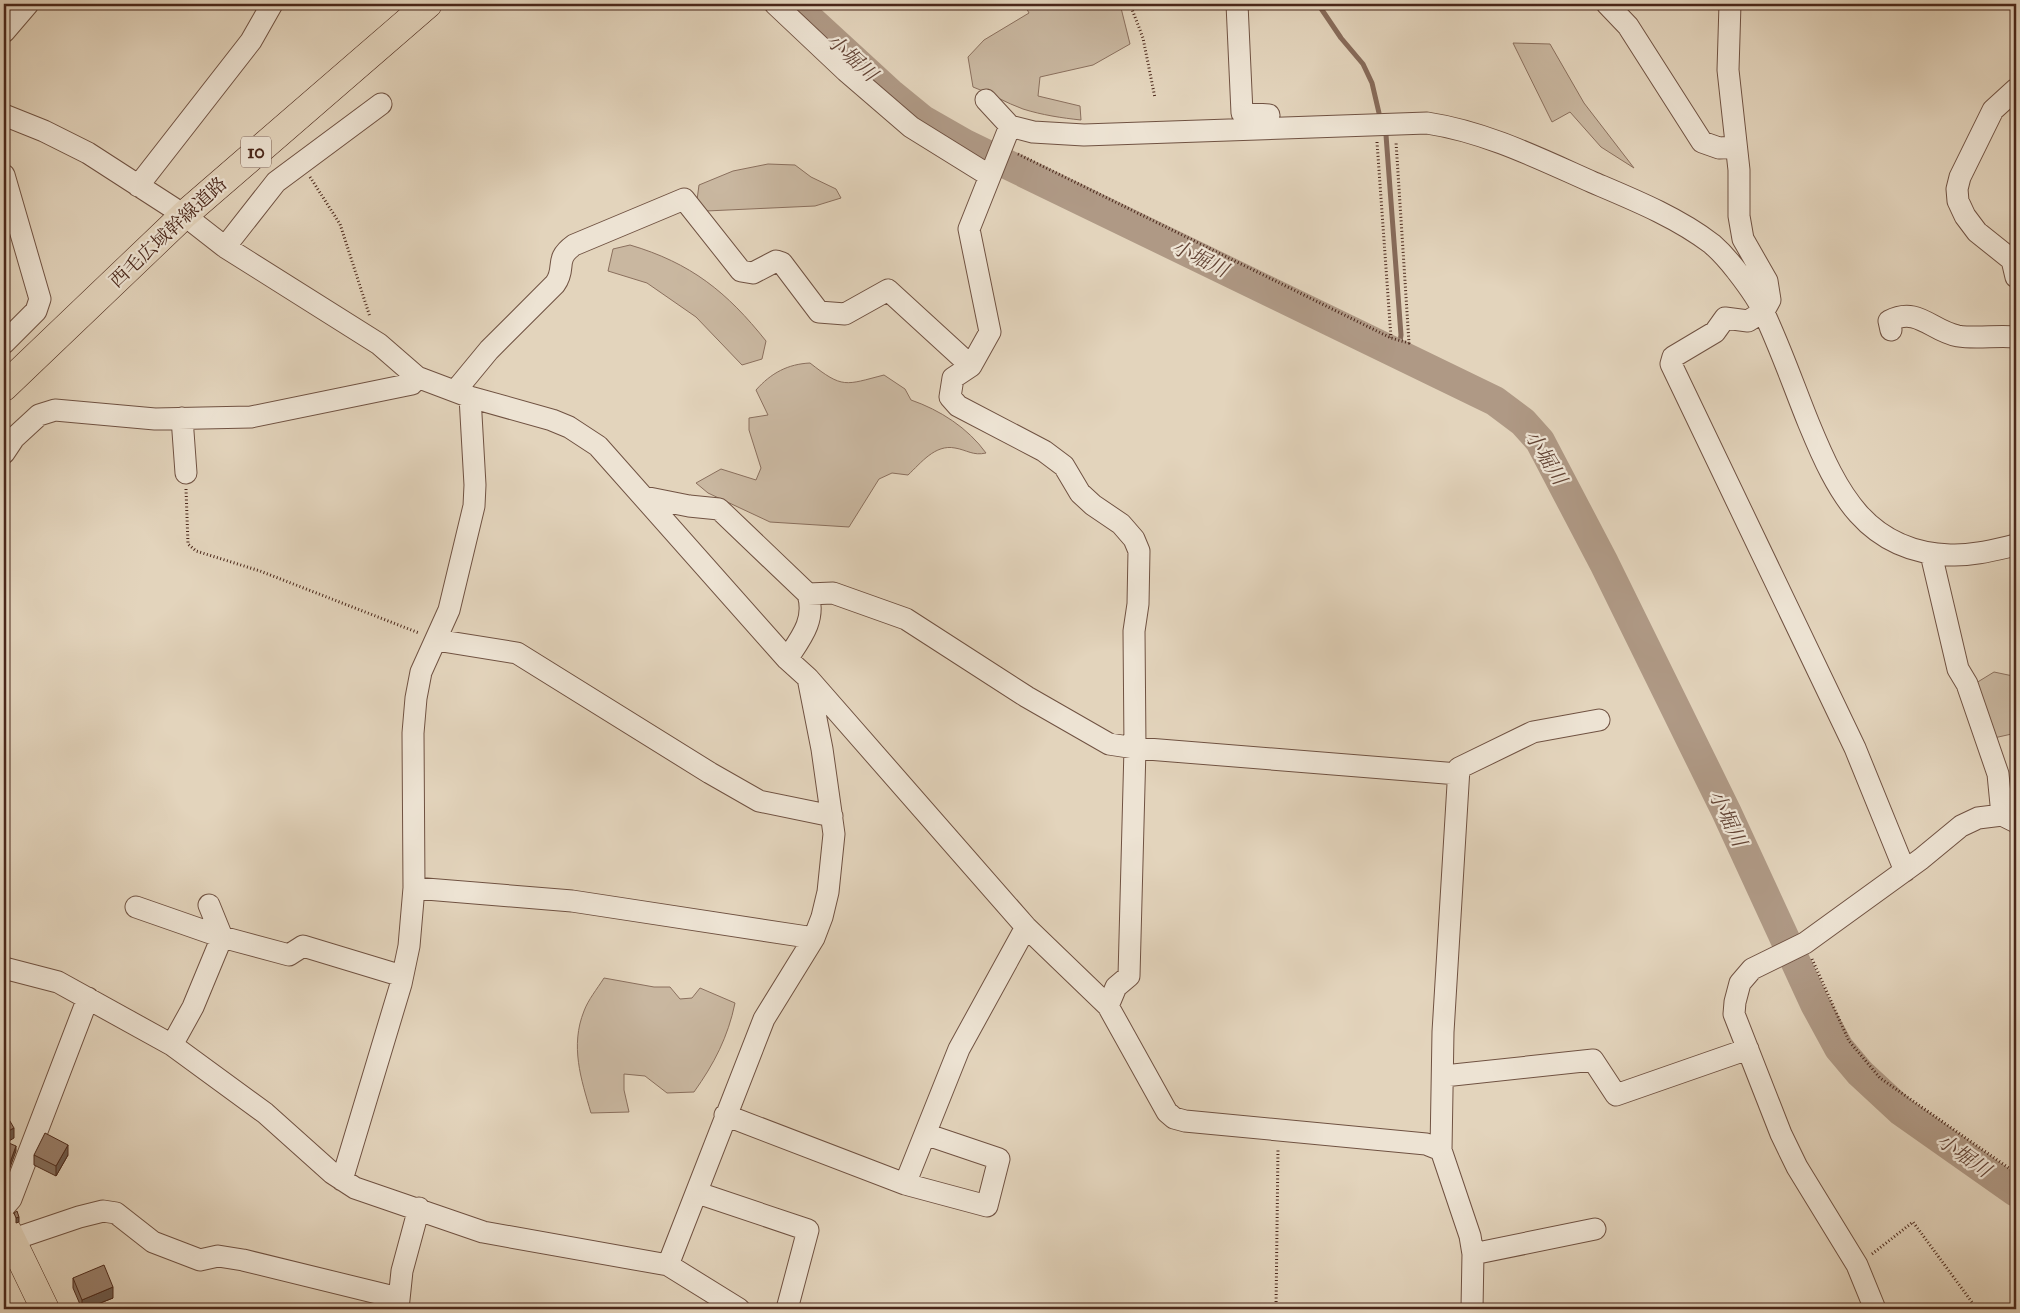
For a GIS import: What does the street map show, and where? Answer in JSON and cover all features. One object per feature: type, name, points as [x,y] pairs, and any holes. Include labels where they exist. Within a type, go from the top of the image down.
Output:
[{"type":"main road","name":"西毛広域幹線道路","points":[[4,386],[184,215],[421,9]]},
{"type":"main road","points":[[8,1232],[45,1309]]},
{"type":"street","points":[[4,32],[28,4]]},
{"type":"street","points":[[138,186],[251,41],[272,4]]},
{"type":"street","points":[[775,4],[846,71],[911,127],[991,172]]},
{"type":"street","points":[[1236,4],[1242,113],[1267,114],[1281,117],[1291,126]]},
{"type":"street","points":[[1607,4],[1628,26],[1702,142],[1719,148],[1736,147]]},
{"type":"street","points":[[1730,4],[1728,70],[1736,147],[1739,216],[1743,239],[1767,281],[1770,300],[1764,311],[1748,321],[1725,318],[1715,332],[1674,358],[1672,364],[1855,748],[1905,871]]},
{"type":"street","points":[[2016,89],[1993,110],[1960,177],[1957,190],[1958,201],[1965,216],[1977,232],[2012,260],[2016,277]]},
{"type":"street","points":[[986,100],[1010,126],[1033,132],[1084,135],[1291,126],[1428,123],[1457,128],[1482,136],[1640,204],[1712,244],[1735,269],[1764,311],[1825,463],[1848,503],[1862,519],[1895,543],[1931,554],[1975,554],[2016,546]]},
{"type":"street","points":[[225,247],[276,182],[300,162],[381,104]]},
{"type":"street","points":[[4,115],[44,131],[88,153],[184,215],[225,247],[379,344],[417,377],[569,427],[598,446],[787,659],[808,678],[1026,927],[1108,1006],[1159,1101],[1174,1118],[1426,1144],[1441,1150]]},
{"type":"street","points":[[1010,126],[969,229],[990,332],[971,366],[953,378],[950,397],[958,406],[1044,451],[1064,466],[1080,493],[1093,505],[1122,524],[1134,539],[1139,551],[1138,604],[1134,631],[1135,748],[1129,976],[1116,987],[1108,1006]]},
{"type":"street","points":[[4,174],[40,299],[36,311],[4,343]]},
{"type":"street","points":[[342,1180],[402,976],[409,946],[414,888],[413,724],[421,672],[448,610],[474,506],[476,485],[463,393],[489,350],[560,278],[562,256],[566,250],[684,199],[741,271],[753,273],[776,261],[782,263],[819,312],[846,314],[888,290],[971,366]]},
{"type":"street","points":[[1891,330],[1889,322],[1900,316],[1912,316],[1957,336],[2016,337]]},
{"type":"street","points":[[4,453],[14,438],[39,415],[55,410],[155,419],[251,417],[412,384],[417,377]]},
{"type":"street","points":[[182,418],[186,473]]},
{"type":"street","points":[[644,497],[689,506],[720,509],[808,594],[811,604],[808,629],[787,659]]},
{"type":"street","points":[[1875,1309],[1857,1265],[1796,1167],[1781,1134],[1734,1014],[1734,1002],[1740,983],[1752,969],[1796,948],[1905,871],[1961,826],[1978,818],[2009,819],[1998,774],[1967,684],[1958,669],[1931,554]]},
{"type":"street","points":[[808,594],[833,593],[906,619],[1027,697],[1109,744],[1135,748],[1458,774]]},
{"type":"street","points":[[436,640],[517,654],[710,773],[759,801],[832,816]]},
{"type":"street","points":[[668,1265],[698,1193],[725,1115],[764,1019],[814,938],[822,917],[828,892],[834,834],[822,749],[808,678]]},
{"type":"street","points":[[1472,1309],[1473,1254],[1470,1236],[1441,1150],[1444,1076],[1443,1032],[1459,768],[1533,732],[1599,720]]},
{"type":"street","points":[[414,888],[572,901],[814,938]]},
{"type":"street","points":[[172,1045],[193,1007],[222,937],[209,905]]},
{"type":"street","points":[[136,907],[222,937],[289,955],[303,946],[402,976]]},
{"type":"street","points":[[905,1184],[959,1049],[1026,927]]},
{"type":"street","points":[[4,968],[58,982],[172,1045],[265,1113],[342,1180],[355,1188],[490,1233],[668,1265],[739,1309]]},
{"type":"street","points":[[4,1208],[12,1199],[88,998]]},
{"type":"street","points":[[1444,1076],[1593,1060],[1616,1095],[1748,1049]]},
{"type":"street","points":[[725,1115],[905,1184],[987,1206],[999,1159],[925,1134]]},
{"type":"street","points":[[698,1193],[808,1230],[787,1309]]},
{"type":"street","points":[[8,1232],[104,1211],[116,1213],[153,1242],[200,1260],[218,1256],[243,1260],[398,1304],[402,1271],[419,1208]]},
{"type":"street","points":[[1473,1254],[1595,1229]]},
{"type":"path","points":[[1130,4],[1143,38],[1155,98]]},
{"type":"path","points":[[1002,148],[1392,338],[1409,343],[1386,124]]},
{"type":"path","points":[[1386,124],[1392,338]]},
{"type":"path","points":[[300,162],[340,224],[379,344]]},
{"type":"path","points":[[186,473],[188,544],[196,551],[260,571],[436,640]]},
{"type":"path","points":[[1796,948],[1849,1041],[1867,1065],[1900,1094],[2016,1173]]},
{"type":"path","points":[[1276,1309],[1278,1130]]},
{"type":"path","points":[[1857,1265],[1913,1222],[1977,1309]]},
{"type":"shaded area","points":[[1024,4],[1120,4],[1130,44],[1093,65],[1040,77],[1038,96],[1080,106],[1081,120],[1023,109],[973,87],[968,57],[984,40],[1029,13]]},
{"type":"shaded area","points":[[1513,43],[1550,44],[1584,103],[1634,168],[1601,147],[1570,112],[1552,122]]},
{"type":"shaded area","points":[[768,164],[795,165],[811,177],[836,189],[841,198],[815,206],[706,211],[697,200],[699,185],[733,171]]},
{"type":"shaded area","points":[[630,245],[652,252],[690,270],[722,294],[766,341],[762,359],[742,365],[696,317],[647,283],[608,271],[613,249]]},
{"type":"shaded area","points":[[810,363],[838,381],[861,381],[884,375],[905,389],[911,400],[953,421],[971,436],[986,453],[974,453],[955,448],[941,449],[923,460],[908,475],[892,473],[879,479],[849,527],[770,522],[708,493],[696,483],[721,469],[756,480],[761,468],[749,430],[749,418],[768,415],[756,390],[780,370],[794,365]]},
{"type":"shaded area","points":[[1994,672],[2013,676],[2016,683],[2016,733],[1994,738],[1976,683]]},
{"type":"shaded area","points":[[604,978],[654,987],[670,987],[680,999],[692,998],[700,988],[735,1003],[719,1050],[694,1092],[667,1093],[645,1076],[624,1074],[624,1090],[629,1112],[591,1113],[578,1062],[578,1037],[586,1007]]},
{"type":"building","points":[[4,1111],[14,1128],[4,1133]]},
{"type":"building","points":[[45,1133],[68,1145],[56,1166],[34,1155]]},
{"type":"building","points":[[4,1141],[16,1146],[4,1179]]},
{"type":"building","points":[[17,1211],[19,1217],[16,1218],[14,1213]]},
{"type":"building","points":[[104,1265],[113,1287],[82,1300],[73,1278]]},
{"type":"waterway","name":"小堀川","points":[[793,4],[890,93],[923,120],[965,144],[1495,401],[1523,422],[1540,441],[1604,563],[1726,811],[1815,1004],[1839,1048],[1860,1073],[1901,1111],[2016,1192]]},
{"type":"waterway","points":[[1318,4],[1341,38],[1363,64],[1372,83],[1379,113]]},
{"type":"waterway","points":[[1386,135],[1401,335],[1398,354]]}]
